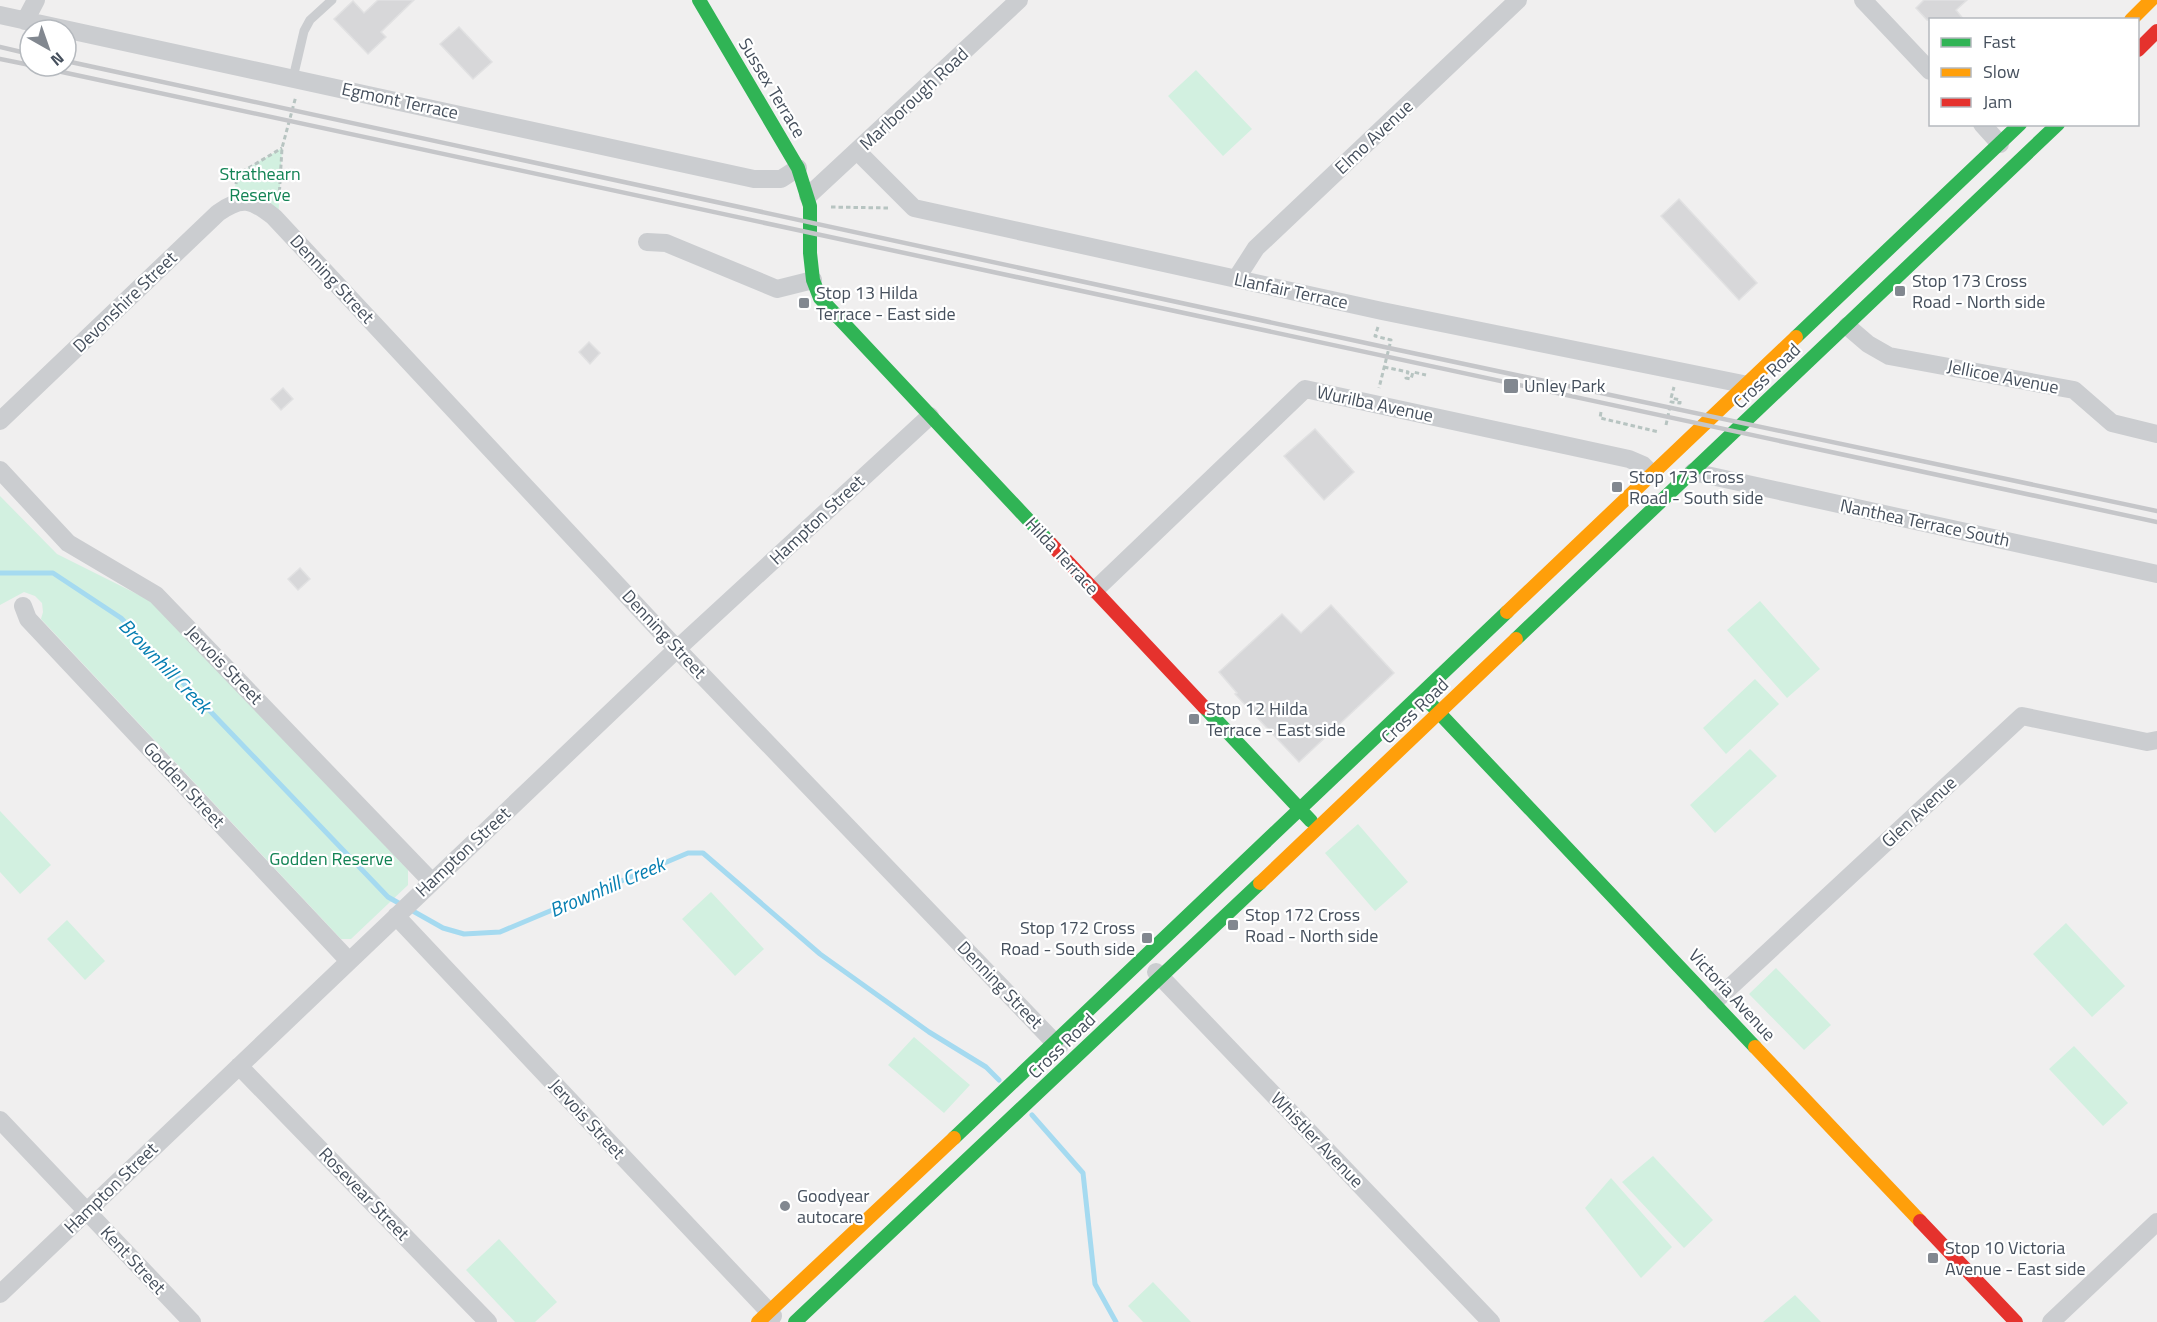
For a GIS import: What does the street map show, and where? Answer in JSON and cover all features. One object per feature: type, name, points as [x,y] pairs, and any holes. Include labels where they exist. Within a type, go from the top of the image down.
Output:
[{"type":"main road","name":"Sussex Terrace","points":[[699,0],[798,168],[809,201]]},
{"type":"main road","points":[[2133,18],[2151,0]]},
{"type":"main road","points":[[2139,49],[2157,31]]},
{"type":"main road","name":"Cross Road","points":[[768,1319],[1143,957],[1748,385],[2018,126]]},
{"type":"main road","name":"Cross Road","points":[[795,1322],[1032,1100],[2056,126]]},
{"type":"main road","points":[[2000,144],[2018,163]]},
{"type":"main road","name":"Hilda Terrace","points":[[809,201],[813,280],[820,298],[1317,828]]},
{"type":"main road","name":"Victoria Avenue","points":[[1421,694],[2016,1322]]},
{"type":"street","points":[[27,18],[36,0]]},
{"type":"street","name":"Marlborough Road","points":[[809,201],[1019,0]]},
{"type":"street","name":"Elmo Avenue","points":[[1236,279],[1256,248],[1518,0]]},
{"type":"street","points":[[1863,0],[1929,70]]},
{"type":"street","name":"Egmont Terrace","points":[[0,15],[18,19]]},
{"type":"street","name":"Egmont Terrace","points":[[78,32],[754,179],[782,179],[798,168]]},
{"type":"street","points":[[1984,126],[2000,144]]},
{"type":"street","points":[[858,152],[914,208]]},
{"type":"street","name":"Denning Street","points":[[232,203],[245,201],[258,205],[278,222],[677,649],[1073,1061]]},
{"type":"street","name":"Devonshire Street","points":[[0,421],[218,213],[232,203]]},
{"type":"street","name":"Llanfair Terrace","points":[[914,208],[1382,311],[1748,385]]},
{"type":"street","points":[[647,242],[666,243],[777,289],[813,280]]},
{"type":"street","name":"Jellicoe Avenue","points":[[1847,326],[1868,344],[1889,356],[2074,390],[2112,423],[2157,434]]},
{"type":"street","name":"Wurilba Avenue","points":[[1095,590],[1305,389],[1629,459],[1643,465],[1653,475]]},
{"type":"street","name":"Hampton Street","points":[[0,1294],[677,649],[930,416]]},
{"type":"street","name":"Jervois Street","points":[[0,471],[68,543],[156,595],[432,882]]},
{"type":"street","name":"Nanthea Terrace South","points":[[1693,472],[2157,574]]},
{"type":"street","name":"Godden Street","points":[[23,606],[28,620],[350,961]]},
{"type":"street","name":"Glen Avenue","points":[[1714,1002],[2022,716],[2147,742],[2157,740]]},
{"type":"street","name":"Jervois Street","points":[[402,910],[768,1319]]},
{"type":"street","name":"Whistler Avenue","points":[[1143,957],[1491,1322]]},
{"type":"street","name":"Rosevear Street","points":[[239,1066],[488,1322]]},
{"type":"street","name":"Kent Street","points":[[0,1120],[192,1322]]},
{"type":"street","points":[[2051,1322],[2157,1222]]},
{"type":"lane","points":[[297,78],[304,32],[310,20],[332,0]]},
{"type":"path","points":[[278,222],[282,148],[297,78]]},
{"type":"path","points":[[232,203],[237,175],[282,148]]},
{"type":"path","points":[[809,201],[914,208]]},
{"type":"path","points":[[1375,404],[1391,340],[1375,336],[1382,311]]},
{"type":"path","points":[[1384,366],[1408,372],[1406,378],[1411,379],[1413,372],[1426,375]]},
{"type":"path","points":[[1601,412],[1599,418],[1662,433],[1663,429],[1672,429],[1665,426],[1671,402],[1680,403],[1680,400],[1671,398],[1678,371]]},
{"type":"green space","points":[[1196,70],[1252,129],[1223,156],[1168,96]]},
{"type":"green space","name":"Strathearn Reserve","points":[[282,148],[278,222],[232,203],[237,175]]},
{"type":"green space","name":"Godden Reserve","points":[[0,496],[57,554],[155,603],[408,870],[408,885],[351,939],[341,939],[41,619],[42,603],[35,596],[24,592],[0,605]]},
{"type":"green space","points":[[1760,601],[1820,669],[1787,698],[1727,630]]},
{"type":"green space","points":[[1755,679],[1779,704],[1726,754],[1703,728]]},
{"type":"green space","points":[[1750,749],[1777,776],[1715,833],[1690,805]]},
{"type":"green space","points":[[0,811],[51,865],[20,894],[0,872]]},
{"type":"green space","points":[[1358,824],[1408,882],[1375,911],[1325,853]]},
{"type":"green space","points":[[711,892],[764,949],[735,976],[682,919]]},
{"type":"green space","points":[[67,920],[105,961],[85,980],[47,939]]},
{"type":"green space","points":[[2066,923],[2125,986],[2092,1017],[2033,954]]},
{"type":"green space","points":[[1776,968],[1831,1025],[1804,1050],[1749,994]]},
{"type":"green space","points":[[914,1037],[970,1085],[944,1113],[888,1065]]},
{"type":"green space","points":[[2074,1046],[2128,1103],[2103,1126],[2049,1069]]},
{"type":"green space","points":[[1653,1156],[1713,1220],[1684,1248],[1622,1182]]},
{"type":"green space","points":[[1611,1178],[1672,1247],[1641,1278],[1585,1208]]},
{"type":"green space","points":[[499,1239],[557,1302],[535,1322],[515,1322],[466,1270]]},
{"type":"green space","points":[[1153,1282],[1191,1322],[1143,1322],[1128,1306]]},
{"type":"green space","points":[[1795,1295],[1821,1322],[1763,1322]]},
{"type":"building","points":[[378,0],[414,0],[381,32],[386,37],[368,54],[334,19],[353,1],[364,13]]},
{"type":"building","points":[[1924,0],[1967,0],[1956,10],[1962,18],[1929,18],[1927,20],[1916,8]]},
{"type":"building","points":[[459,27],[492,62],[473,79],[440,44]]},
{"type":"building","points":[[1679,199],[1757,283],[1739,300],[1661,216]]},
{"type":"building","points":[[589,342],[600,353],[590,364],[579,352]]},
{"type":"building","points":[[283,388],[293,399],[281,410],[271,399]]},
{"type":"building","points":[[1315,429],[1354,472],[1324,500],[1284,456]]},
{"type":"building","points":[[300,568],[310,579],[298,590],[288,579]]},
{"type":"building","points":[[1331,605],[1394,673],[1299,762],[1235,694],[1237,693],[1219,672],[1282,614],[1301,633]]},
{"type":"waterway","name":"Brownhill Creek","points":[[0,573],[53,573],[121,618],[388,897],[443,928],[464,934],[500,932],[688,853],[703,853],[820,954],[929,1032],[986,1067],[999,1080]]},
{"type":"waterway","name":"Brownhill Creek","points":[[1032,1115],[1083,1173],[1095,1284],[1116,1322]]},
{"type":"railway","points":[[0,47],[18,51]]},
{"type":"railway","points":[[0,59],[18,63]]},
{"type":"railway","points":[[78,64],[1389,348],[2157,511]]},
{"type":"railway","points":[[78,75],[2157,522]]},
{"type":"traffic: fast","points":[[699,0],[798,168],[810,206],[810,253],[813,280],[820,298],[1050,543]]},
{"type":"traffic: fast","points":[[1796,337],[2018,126]]},
{"type":"traffic: fast","points":[[1516,639],[2056,126]]},
{"type":"traffic: fast","points":[[954,1138],[1507,612]]},
{"type":"traffic: fast","points":[[1426,699],[1755,1047]]},
{"type":"traffic: fast","points":[[1205,708],[1311,821]]},
{"type":"traffic: fast","points":[[795,1322],[1260,883]]},
{"type":"traffic: slow","points":[[2133,18],[2151,0]]},
{"type":"traffic: slow","points":[[1507,612],[1796,337]]},
{"type":"traffic: slow","points":[[1260,883],[1516,639]]},
{"type":"traffic: slow","points":[[1755,1047],[1920,1221]]},
{"type":"traffic: slow","points":[[758,1322],[954,1138]]},
{"type":"traffic: jam","points":[[2139,49],[2157,31]]},
{"type":"traffic: jam","points":[[1050,543],[1205,708]]},
{"type":"traffic: jam","points":[[1920,1221],[2016,1322]]},
{"type":"place","name":"Stop 173 Cross Road - North side","points":[[1900,291]]},
{"type":"place","name":"Stop 13 Hilda Terrace - East side","points":[[804,303]]},
{"type":"place","name":"Unley Park","points":[[1511,386]]},
{"type":"place","name":"Stop 173 Cross Road - South side","points":[[1617,487]]},
{"type":"place","name":"Stop 12 Hilda Terrace - East side","points":[[1194,719]]},
{"type":"place","name":"Stop 172 Cross Road - North side","points":[[1233,925]]},
{"type":"place","name":"Stop 172 Cross Road - South side","points":[[1147,938]]},
{"type":"place","name":"Goodyear autocare","points":[[785,1206]]},
{"type":"place","name":"Stop 10 Victoria Avenue - East side","points":[[1933,1258]]}]
